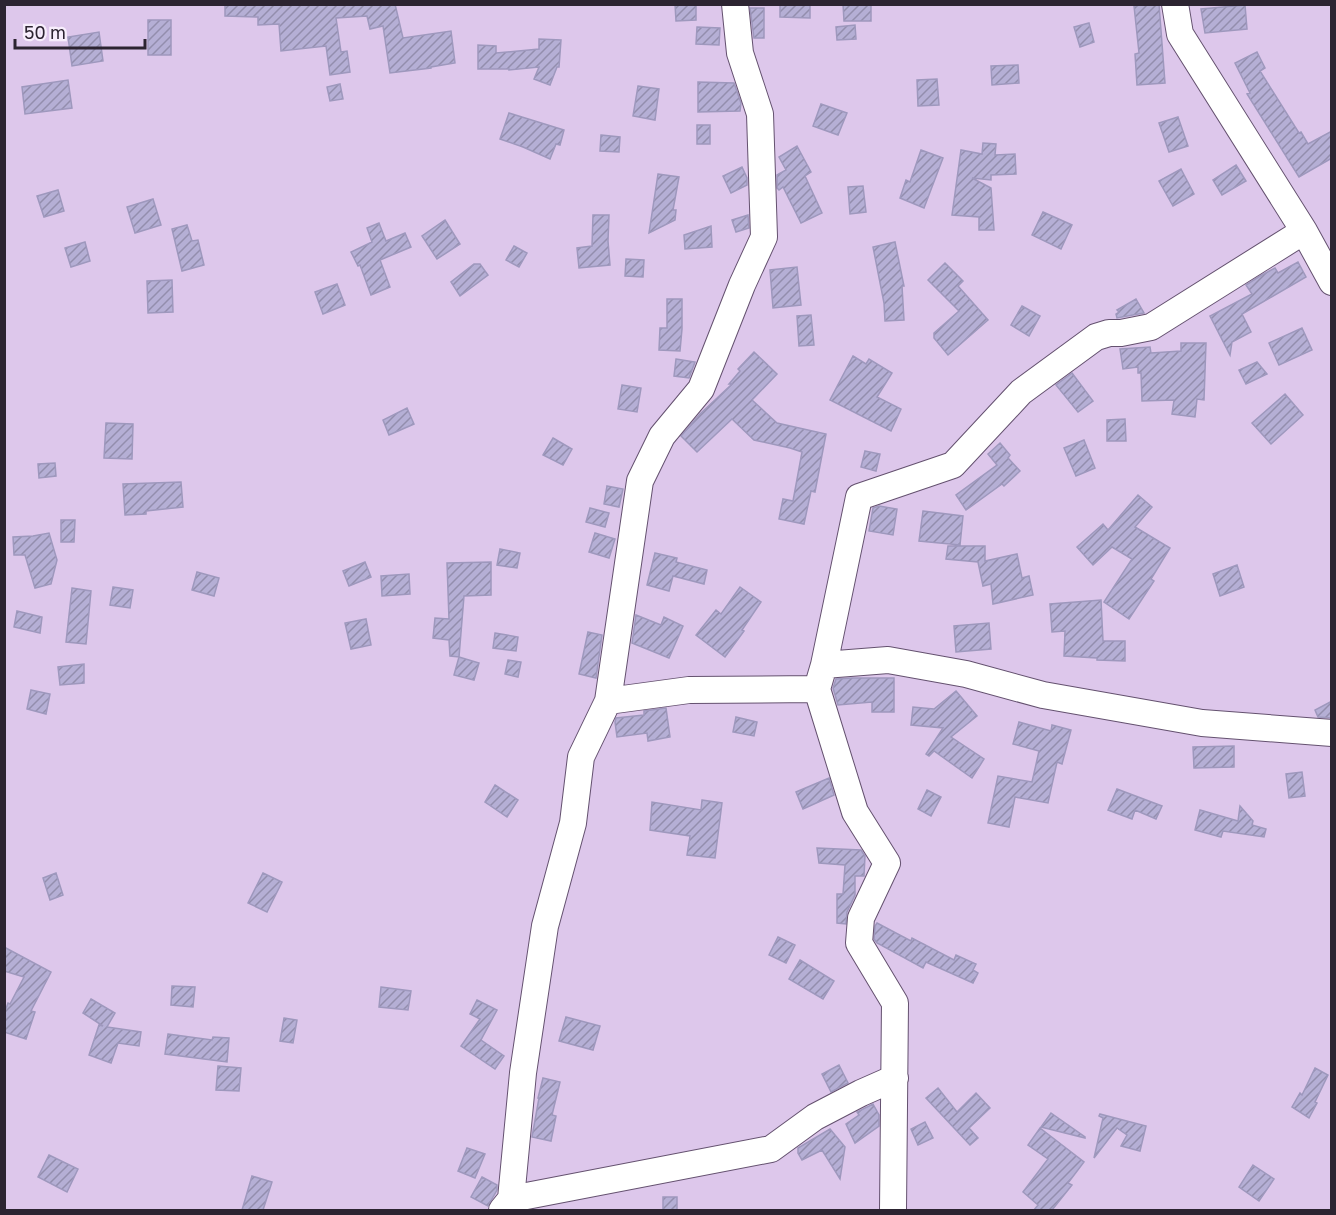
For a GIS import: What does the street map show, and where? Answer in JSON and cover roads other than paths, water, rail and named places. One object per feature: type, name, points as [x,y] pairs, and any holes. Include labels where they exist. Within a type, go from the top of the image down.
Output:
[{"type":"street","points":[[735,4],[740,53],[760,114],[764,237],[742,285],[701,389],[662,436],[640,481],[608,701],[581,757],[573,823],[544,926],[507,1205],[771,1149],[815,1118],[861,1092],[895,1078]]},
{"type":"street","points":[[1175,4],[1180,34],[1304,231],[1332,282]]},
{"type":"street","points":[[893,1210],[895,1003],[859,943],[861,918],[887,863],[855,812],[820,677],[859,498],[953,465],[1021,392],[1096,337],[1151,327],[1304,231]]},
{"type":"street","points":[[608,701],[689,690],[820,677],[888,660],[966,674],[1043,695],[1202,723],[1332,733]]}]
